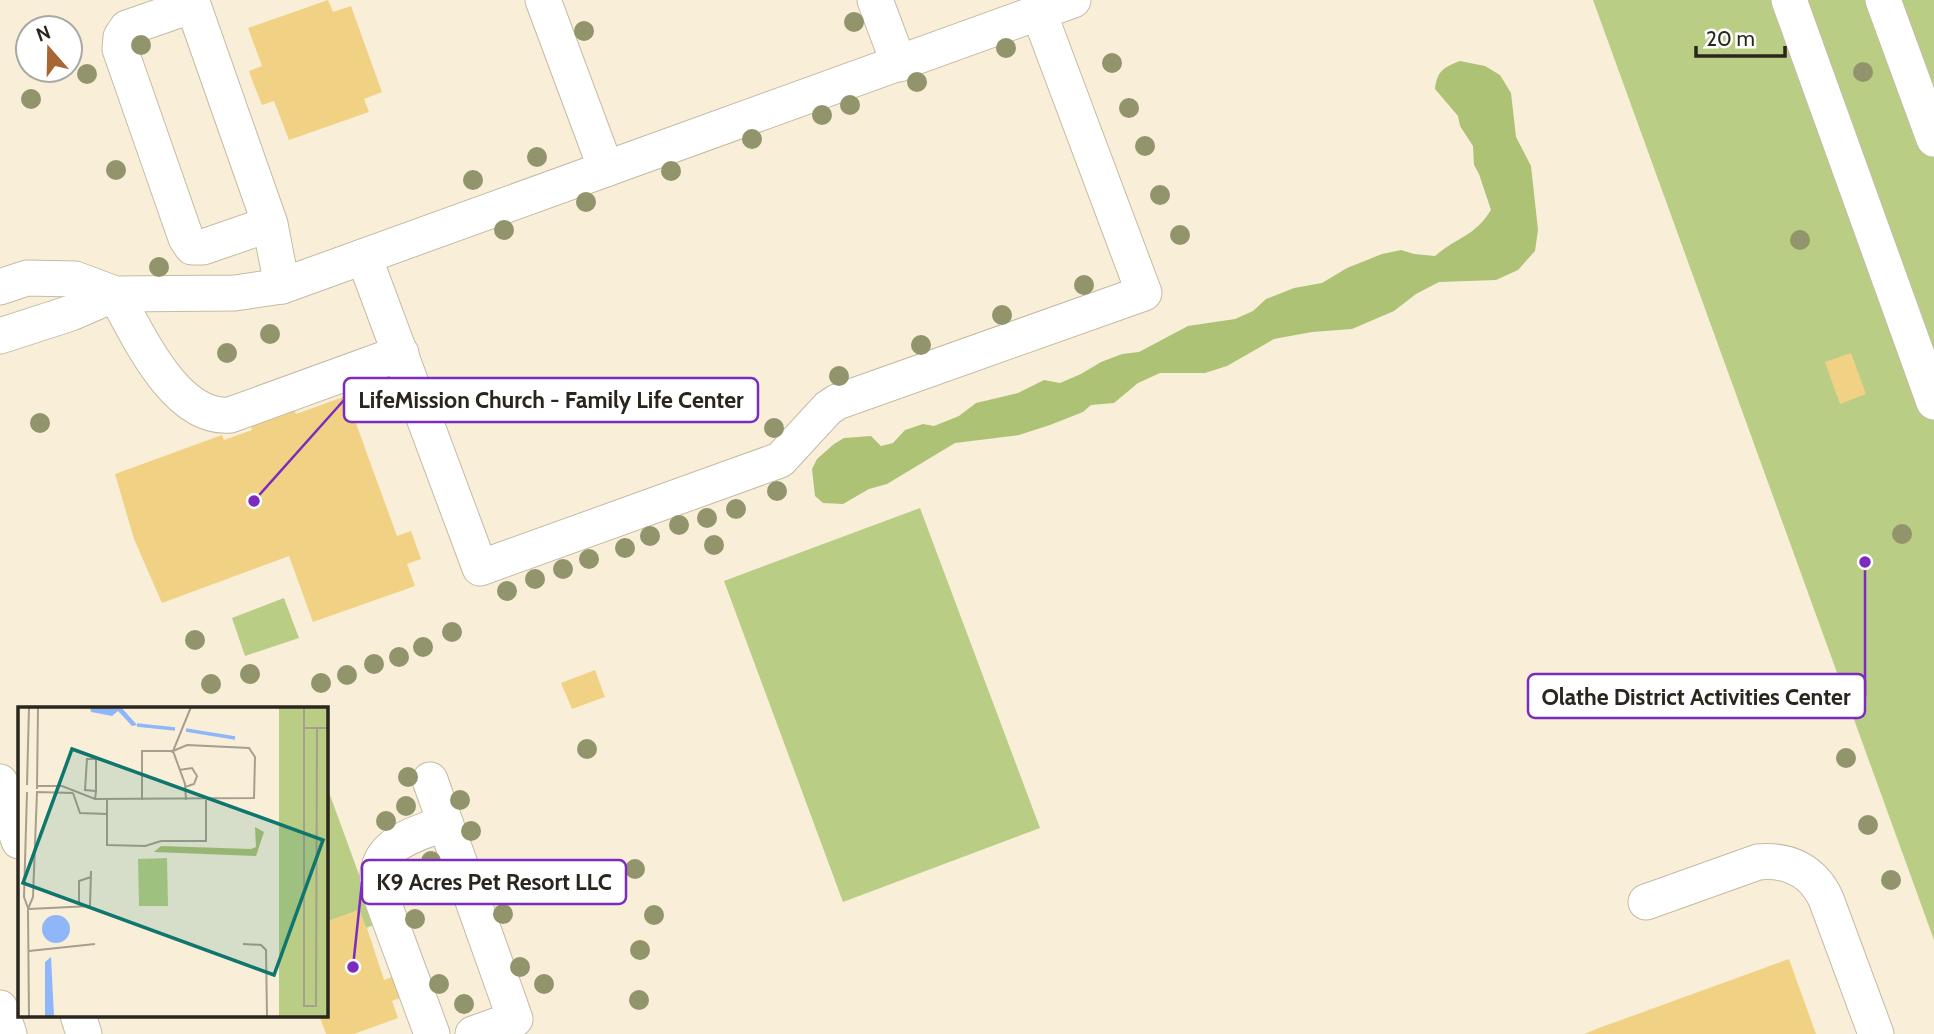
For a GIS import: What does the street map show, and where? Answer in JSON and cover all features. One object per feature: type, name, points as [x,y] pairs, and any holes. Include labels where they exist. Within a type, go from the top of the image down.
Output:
[{"type":"street","points":[[543,0],[606,169]]},
{"type":"street","points":[[875,0],[900,64]]},
{"type":"street","points":[[0,287],[27,278],[75,279],[115,294],[235,293],[282,286],[1073,0]]},
{"type":"street","points":[[1788,0],[1934,402]]},
{"type":"street","points":[[1883,0],[1924,82],[1934,139]]},
{"type":"street","points":[[270,224],[203,247],[192,247],[186,237],[120,48],[121,37],[127,28],[193,5],[270,224],[282,286]]},
{"type":"street","points":[[364,257],[480,568],[780,460],[828,408],[837,402],[1144,293],[1039,13]]},
{"type":"street","points":[[115,294],[169,385],[200,408],[219,416],[230,415],[401,353]]},
{"type":"street","points":[[0,336],[71,313],[115,294]]},
{"type":"street","points":[[430,780],[515,1019],[473,1034]]},
{"type":"street","points":[[0,782],[18,838]]},
{"type":"street","points":[[432,1034],[379,891],[377,879],[379,866],[400,840],[445,823]]},
{"type":"street","points":[[1646,902],[1758,862],[1773,861],[1800,869],[1820,886],[1826,899],[1876,1034]]},
{"type":"street","points":[[0,1008],[9,1034]]},
{"type":"street","points":[[78,1016],[84,1034]]},
{"type":"green space","points":[[1593,0],[1934,0],[1934,940]]},
{"type":"green space","points":[[1460,61],[1485,66],[1500,75],[1511,93],[1516,137],[1531,166],[1538,230],[1535,251],[1518,270],[1496,280],[1439,282],[1416,294],[1394,311],[1352,329],[1312,332],[1274,339],[1227,366],[1205,373],[1160,373],[1138,383],[1114,403],[1091,405],[1083,412],[1050,425],[1019,435],[955,443],[887,484],[869,489],[843,504],[823,503],[815,496],[812,469],[817,459],[844,438],[871,436],[881,446],[893,443],[905,430],[923,424],[934,426],[959,416],[976,403],[1018,393],[1044,380],[1060,383],[1101,362],[1122,354],[1139,352],[1188,326],[1235,319],[1253,311],[1266,299],[1294,288],[1322,283],[1347,268],[1382,254],[1401,250],[1435,256],[1465,236],[1485,219],[1491,210],[1474,165],[1473,146],[1460,126],[1458,116],[1435,89],[1442,70]]},
{"type":"green space","points":[[920,508],[1040,828],[843,902],[724,581]]},
{"type":"green space","points":[[284,598],[299,638],[245,656],[232,618]]},
{"type":"green space","points":[[327,787],[377,924],[366,928],[359,910],[327,922]]},
{"type":"building","points":[[328,0],[333,12],[351,6],[382,92],[364,99],[369,112],[289,140],[274,101],[262,105],[252,80],[249,71],[262,66],[248,28]]},
{"type":"building","points":[[1851,353],[1866,394],[1840,404],[1825,362]]},
{"type":"building","points":[[284,383],[296,414],[346,396],[397,536],[411,531],[421,559],[407,564],[415,586],[313,622],[289,556],[162,603],[134,539],[115,474],[222,435],[224,440],[252,430],[240,399]]},
{"type":"building","points":[[595,670],[605,697],[572,709],[561,683]]},
{"type":"building","points":[[359,910],[384,980],[397,975],[405,996],[392,1001],[398,1018],[354,1034],[326,1034],[319,1016],[327,1016],[327,922]]},
{"type":"building","points":[[1789,959],[1816,1034],[1584,1034],[1599,1028]]},
{"type":"place","name":"LifeMission Church - Family Life Center","points":[[254,501]]},
{"type":"place","name":"Olathe District Activities Center","points":[[1865,562]]},
{"type":"place","name":"K9 Acres Pet Resort LLC","points":[[353,967]]}]
